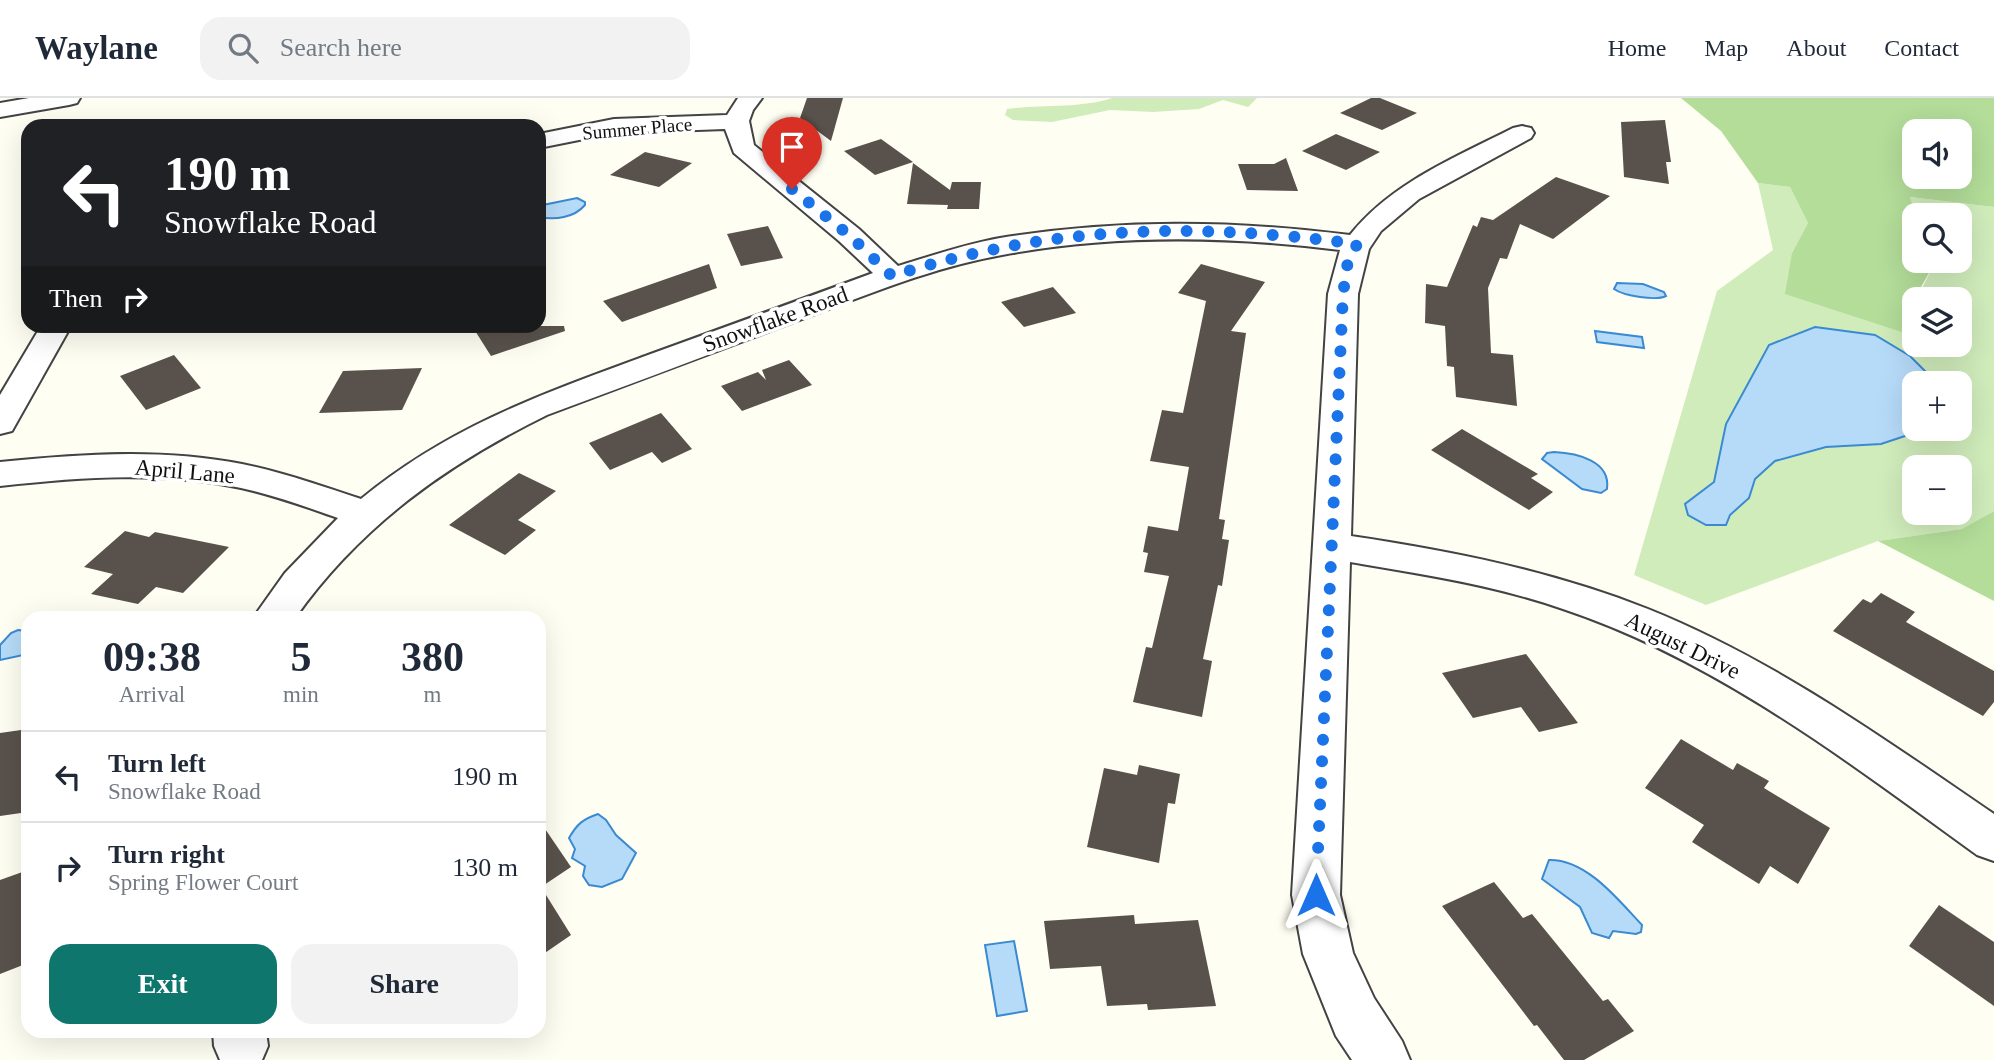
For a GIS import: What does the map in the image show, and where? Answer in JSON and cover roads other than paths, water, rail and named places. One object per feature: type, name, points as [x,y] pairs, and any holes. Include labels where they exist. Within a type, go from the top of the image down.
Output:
[{"type":"street","points":[[0,110],[69,98]]},
{"type":"street","points":[[751,98],[740,111],[736,122],[737,135],[743,148],[849,235],[892,276]]},
{"type":"street","name":"Summer Place","points":[[546,140],[614,127],[736,122]]},
{"type":"street","points":[[1383,1060],[1355,1017],[1328,954],[1316,895],[1343,294],[1347,266],[1367,229],[1399,201],[1522,133]]},
{"type":"street","name":"Snowflake Road","points":[[279,611],[321,557],[364,513],[450,452],[535,408],[892,276],[998,247],[1126,231],[1243,232],[1357,244]]},
{"type":"street","points":[[0,423],[52,333]]},
{"type":"street","name":"April Lane","points":[[0,474],[125,466],[195,470],[239,476],[290,488],[364,513]]},
{"type":"street","name":"August Drive","points":[[1331,545],[1517,580],[1615,613],[1671,637],[1816,717],[1994,840]]},
{"type":"water","points":[[577,198],[585,202],[575,213],[558,218],[546,218],[546,204]]},
{"type":"water","points":[[1617,283],[1643,284],[1664,292],[1666,296],[1648,298],[1625,294],[1614,289]]},
{"type":"water","points":[[1815,327],[1875,335],[1902,351],[1902,357],[1911,357],[1925,371],[1902,371],[1902,437],[1881,444],[1826,447],[1775,461],[1755,479],[1749,498],[1730,515],[1726,525],[1706,525],[1688,515],[1685,504],[1714,482],[1726,424],[1769,345]]},
{"type":"water","points":[[1595,331],[1642,337],[1644,348],[1597,342]]},
{"type":"water","points":[[1547,453],[1591,460],[1604,472],[1607,489],[1601,493],[1582,489],[1542,459]]},
{"type":"water","points":[[21,630],[21,656],[0,660],[0,645],[11,633]]},
{"type":"water","points":[[598,814],[636,853],[622,879],[602,887],[589,885],[583,876],[585,866],[572,858],[575,849],[569,838],[581,823]]},
{"type":"water","points":[[1549,860],[1576,866],[1601,883],[1642,925],[1641,932],[1636,934],[1613,931],[1609,938],[1592,933],[1580,907],[1542,879]]},
{"type":"water","points":[[1014,941],[1027,1011],[997,1016],[985,945]]}]
